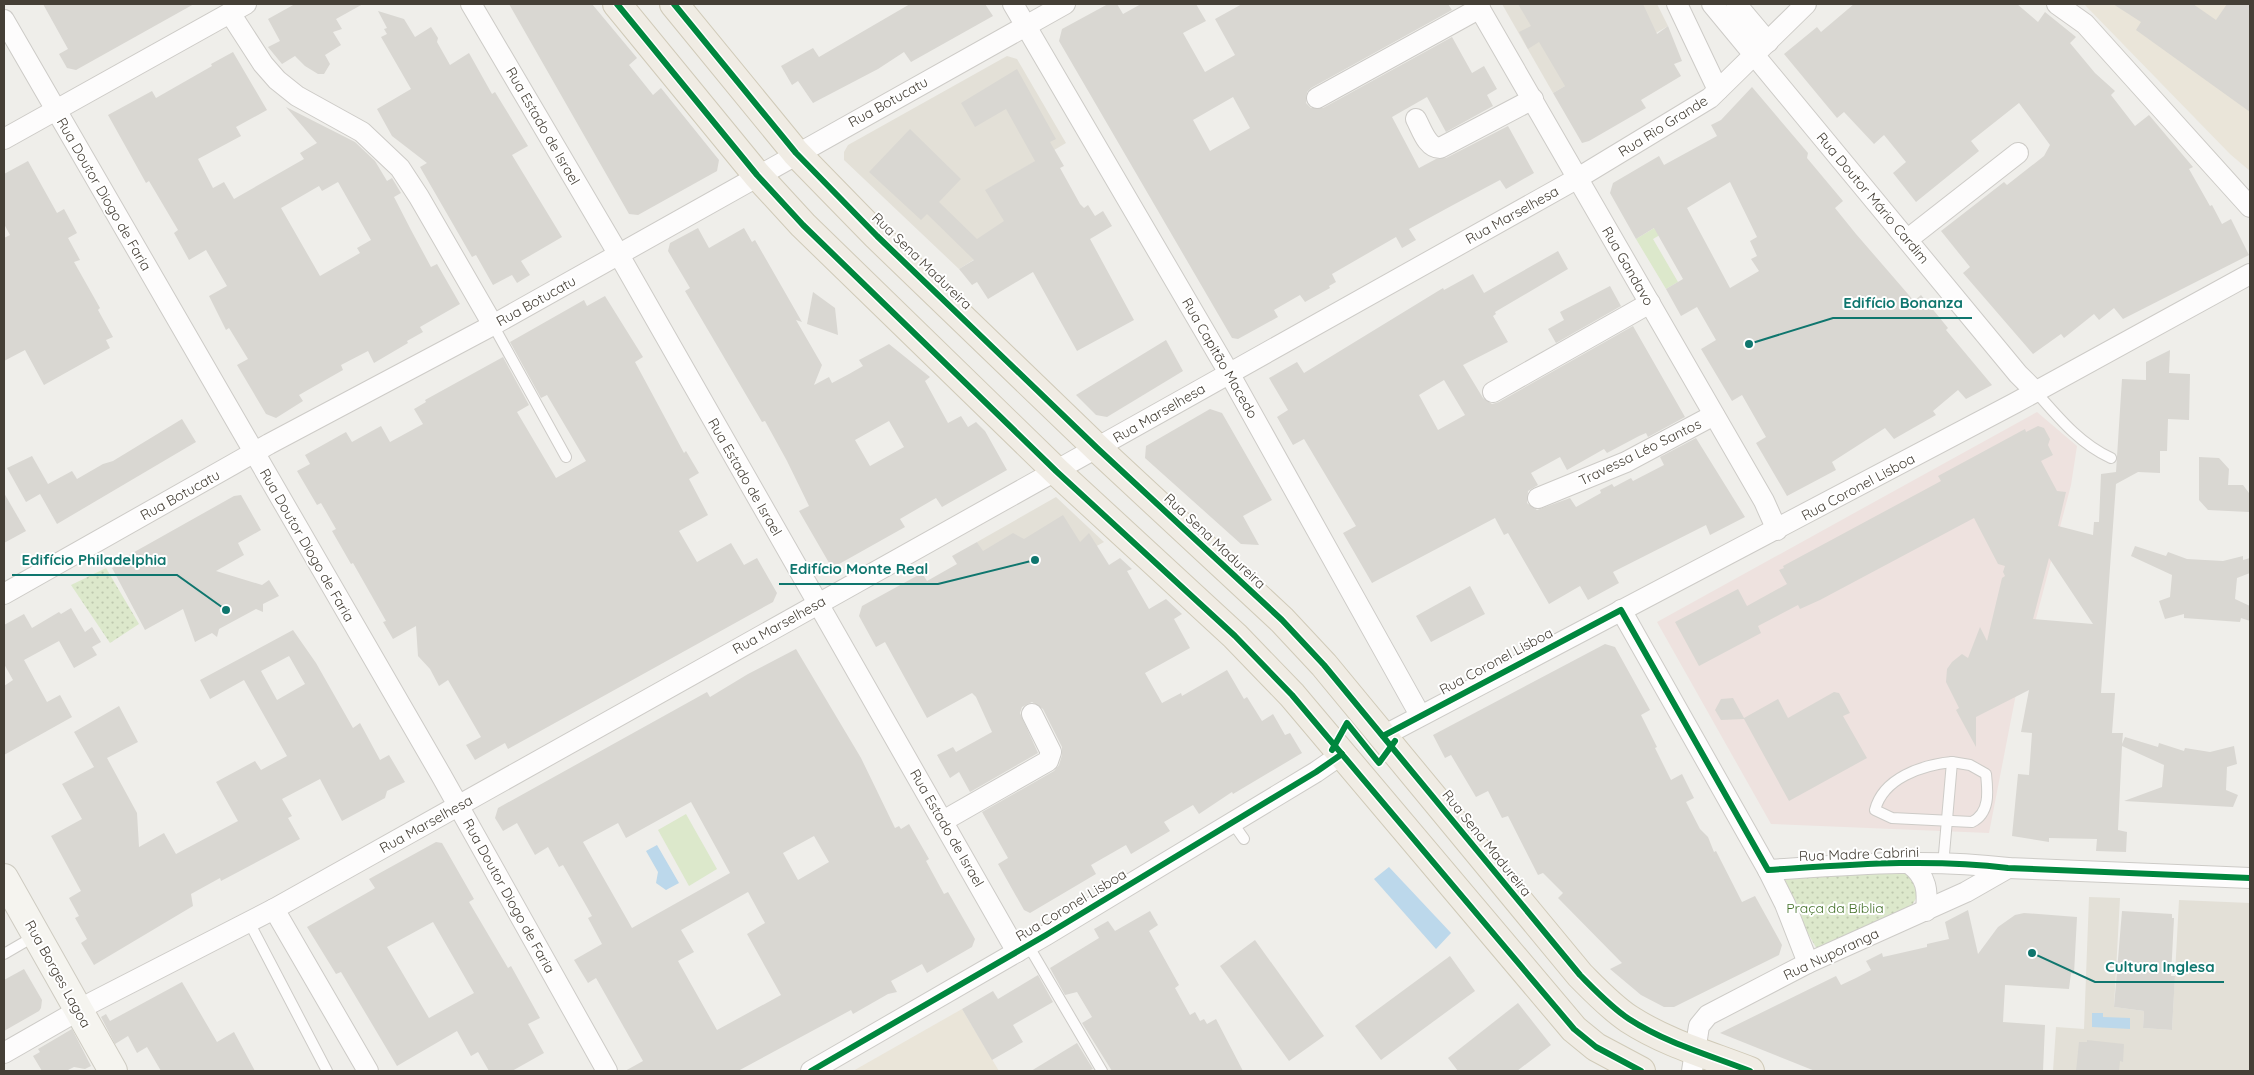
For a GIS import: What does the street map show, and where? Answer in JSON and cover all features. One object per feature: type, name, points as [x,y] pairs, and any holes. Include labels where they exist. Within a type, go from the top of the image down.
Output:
[{"type":"main road","points":[[617,4],[757,175],[803,225],[1056,472],[1235,636],[1292,695],[1574,1029],[1596,1047],[1641,1071]]},
{"type":"main road","name":"Rua Sena Madureira","points":[[674,4],[796,153],[877,236],[1098,448],[1282,620],[1324,665],[1568,960],[1604,1000],[1630,1020],[1669,1041],[1693,1060],[1750,1071]]},
{"type":"street","name":"Rua Estado de Israel","points":[[471,4],[619,255],[942,821],[1022,948]]},
{"type":"street","name":"Rua Capitão Macedo","points":[[1013,4],[1229,373],[1420,715]]},
{"type":"street","name":"Rua Botucatu","points":[[4,594],[254,453],[619,255],[796,153],[1066,4]]},
{"type":"street","points":[[1676,4],[1718,90]]},
{"type":"street","name":"Rua Doutor Mário Cardim","points":[[1712,4],[1762,48],[1908,240],[2023,380],[2036,392]]},
{"type":"street","points":[[1736,4],[1762,48]]},
{"type":"street","name":"Rua Rio Grande","points":[[1578,178],[1702,104],[1806,4]]},
{"type":"street","points":[[2057,4],[2091,31],[2250,207]]},
{"type":"street","points":[[1317,98],[1479,6]]},
{"type":"street","name":"Rua Gandavo","points":[[1479,6],[1764,501],[1777,530]]},
{"type":"street","points":[[4,139],[238,8],[263,64],[277,80],[297,96],[362,132],[400,168],[419,197],[493,325]]},
{"type":"street","name":"Rua Doutor Diogo de Faria","points":[[4,20],[458,806],[607,1071]]},
{"type":"street","points":[[1416,119],[1429,143],[1435,148],[1440,148],[1533,99]]},
{"type":"street","points":[[1908,240],[2018,153]]},
{"type":"street","name":"Rua Marselhesa","points":[[4,1053],[79,1010],[274,909],[1578,178]]},
{"type":"street","name":"Rua Coronel Lisboa","points":[[1383,736],[2036,392],[2250,274]]},
{"type":"street","points":[[1493,392],[1650,303]]},
{"type":"street","name":"Travessa Léo Santos","points":[[1538,498],[1626,462],[1714,415]]},
{"type":"street","points":[[1621,610],[1768,870],[1785,904],[1808,963]]},
{"type":"street","points":[[942,821],[1048,760],[1051,752],[1049,744],[1032,714]]},
{"type":"street","name":"Rua Coronel Lisboa","points":[[810,1071],[1022,948],[1342,754]]},
{"type":"street","name":"Rua Madre Cabrini","points":[[1768,870],[1852,864],[1974,864],[2008,868],[2250,878]]},
{"type":"street","points":[[1910,864],[1924,878],[1927,896],[1926,911]]},
{"type":"street","name":"Rua Nuporanga","points":[[1693,1060],[1700,1026],[1708,1015],[1808,963],[1966,892],[2008,868]]},
{"type":"street","name":"Rua Borges Lagoa","points":[[8,894],[36,935],[112,1071]]},
{"type":"street","points":[[274,909],[368,1071]]},
{"type":"lane","points":[[493,325],[566,457]]},
{"type":"lane","points":[[2036,392],[2060,420],[2093,450],[2111,458]]},
{"type":"lane","points":[[1947,864],[1944,854],[1952,762]]},
{"type":"lane","points":[[1952,762],[1970,765],[1986,774],[1988,800],[1979,819],[1972,822],[1948,822],[1892,818],[1875,810],[1878,797],[1906,774],[1935,764],[1952,762]]},
{"type":"lane","points":[[1232,822],[1244,840]]},
{"type":"lane","points":[[249,922],[327,1071]]},
{"type":"lane","points":[[4,954],[36,935]]},
{"type":"lane","points":[[1022,948],[1102,1071]]},
{"type":"shaded area","points":[[1502,4],[1657,4],[1668,26],[1553,93]]},
{"type":"shaded area","points":[[2084,4],[2250,4],[2250,171],[2230,154]]},
{"type":"shaded area","points":[[1007,56],[1017,59],[1066,143],[986,190],[1013,235],[959,269],[844,160],[844,152],[848,145]]},
{"type":"shaded area","points":[[2037,412],[2077,446],[2071,485],[2015,699],[1989,833],[1771,824],[1657,622]]},
{"type":"shaded area","points":[[1056,497],[1104,542],[1082,554],[1026,627],[977,542]]},
{"type":"shaded area","points":[[2089,897],[2120,898],[2114,1007],[2144,1011],[2143,1028],[2172,1030],[2179,900],[2250,903],[2250,1071],[2053,1071],[2056,1027],[2084,1029]]},
{"type":"shaded area","points":[[962,1009],[999,1071],[853,1071]]},
{"type":"green space","points":[[1676,215],[1680,223],[1653,239],[1678,282],[1666,289],[1636,239]]},
{"type":"green space","points":[[106,568],[139,624],[110,643],[71,585]]},
{"type":"green space","points":[[686,814],[717,869],[689,886],[658,830]]},
{"type":"green space","name":"Praça da Bíblia","points":[[1906,870],[1914,878],[1919,894],[1902,920],[1817,949],[1790,903],[1780,878]]},
{"type":"water","points":[[657,845],[679,883],[666,890],[656,883],[658,872],[646,851]]},
{"type":"water","points":[[1389,867],[1451,933],[1436,949],[1374,879]]},
{"type":"water","points":[[2092,1013],[2103,1013],[2103,1017],[2130,1018],[2130,1029],[2092,1027]]},
{"type":"building","points":[[43,4],[194,4],[76,70],[67,68],[59,54],[68,49]]},
{"type":"building","points":[[295,4],[363,4],[336,19],[342,29],[333,32],[341,45],[325,55],[330,64],[324,74],[318,74],[305,66],[295,56],[282,64],[268,47],[280,41],[268,19]]},
{"type":"building","points":[[509,4],[592,4],[637,58],[629,65],[653,95],[661,88],[719,160],[717,171],[638,215],[629,214]]},
{"type":"building","points":[[910,4],[985,4],[993,16],[911,62],[904,52],[878,69],[813,103],[798,81],[792,85],[781,66],[813,48],[819,57]]},
{"type":"building","points":[[1108,4],[1117,4],[1123,14],[1141,4],[1196,4],[1206,21],[1183,33],[1205,72],[1235,55],[1215,19],[1242,4],[1448,4],[1452,10],[1311,88],[1307,92],[1306,103],[1311,108],[1323,108],[1452,37],[1472,73],[1484,66],[1497,89],[1487,95],[1493,106],[1446,132],[1427,97],[1392,117],[1419,168],[1436,159],[1446,158],[1508,126],[1534,173],[1506,189],[1500,180],[1409,229],[1416,240],[1402,248],[1396,237],[1332,274],[1336,282],[1329,286],[1330,288],[1305,302],[1300,295],[1274,310],[1278,317],[1238,339],[1232,338],[1059,41],[1062,29]],"holes":[[[1233,97],[1250,128],[1210,151],[1193,120]]]},
{"type":"building","points":[[1518,4],[1643,4],[1657,34],[1668,26],[1682,61],[1674,64],[1681,76],[1641,100],[1646,108],[1589,141],[1582,143],[1553,93],[1565,86],[1539,42],[1528,49],[1519,32],[1531,26]]},
{"type":"building","points":[[1854,4],[2017,4],[2038,22],[2045,12],[2076,37],[2070,43],[2095,73],[2115,91],[2111,95],[2135,126],[2149,115],[2193,167],[2189,169],[2210,206],[2212,205],[2222,224],[2231,219],[2249,255],[2123,319],[2114,308],[2099,320],[2094,314],[2064,338],[2061,334],[2033,354],[1963,273],[1970,267],[1941,231],[2004,182],[2007,185],[2044,156],[2050,145],[2019,103],[1971,141],[1979,151],[1916,202],[1893,173],[1906,162],[1884,135],[1874,144],[1844,112],[1837,118],[1784,54],[1817,27],[1821,32]]},
{"type":"building","points":[[2113,4],[2193,4],[2216,20],[2227,4],[2250,4],[2250,112],[2136,30],[2141,22]]},
{"type":"building","points":[[378,11],[404,19],[415,37],[431,27],[450,65],[469,53],[492,94],[495,92],[528,146],[512,155],[562,237],[521,261],[530,275],[517,283],[512,275],[493,285],[476,255],[472,257],[420,167],[427,163],[392,136],[377,109],[411,89],[381,37],[387,34],[384,29],[387,28]]},
{"type":"building","points":[[233,52],[267,110],[236,127],[241,136],[198,159],[213,188],[224,182],[234,199],[304,159],[300,153],[317,143],[286,107],[355,142],[375,161],[387,181],[392,178],[401,193],[394,197],[411,230],[431,267],[437,264],[460,304],[420,327],[423,332],[374,363],[368,351],[341,365],[343,370],[299,395],[303,401],[276,418],[266,414],[237,365],[248,359],[229,328],[226,330],[209,296],[227,286],[206,250],[189,260],[174,233],[178,230],[149,181],[146,183],[108,115],[152,91],[156,98],[212,66],[211,64]],"holes":[[[338,182],[371,240],[357,248],[360,253],[320,276],[281,208],[319,186],[322,191]]]},
{"type":"building","points":[[1017,69],[1056,139],[1050,142],[1064,166],[1060,168],[1080,204],[1084,208],[1088,205],[1095,216],[1103,211],[1112,226],[1090,239],[1134,320],[1077,351],[1033,272],[988,299],[977,282],[972,285],[959,269],[974,260],[927,214],[921,220],[869,172],[910,129],[961,179],[939,202],[977,239],[1004,221],[985,190],[1035,161],[1006,109],[975,127],[961,103]]},
{"type":"building","points":[[1752,87],[1808,153],[1807,158],[1843,201],[1835,208],[1914,301],[1921,295],[1948,328],[1946,330],[1992,385],[1966,399],[1958,390],[1933,411],[1936,415],[1894,439],[1885,428],[1832,462],[1836,470],[1787,496],[1756,443],[1766,437],[1742,395],[1732,401],[1701,349],[1716,340],[1697,307],[1681,316],[1666,289],[1683,279],[1654,228],[1636,239],[1610,193],[1613,183],[1659,156],[1664,165],[1717,136],[1711,125],[1721,120]],"holes":[[[1730,182],[1757,237],[1750,241],[1757,256],[1751,259],[1759,271],[1730,288],[1687,208]]]},
{"type":"building","points":[[28,161],[57,213],[64,209],[77,233],[68,238],[80,260],[74,262],[100,308],[98,310],[113,337],[106,340],[110,348],[44,385],[25,350],[4,361],[4,238],[10,235],[4,224],[4,174]]},
{"type":"building","points":[[698,228],[709,248],[744,228],[752,242],[755,240],[802,322],[796,320],[822,365],[814,385],[829,377],[832,383],[849,374],[863,366],[859,360],[889,344],[930,377],[925,381],[948,423],[961,416],[968,427],[976,422],[985,431],[1007,470],[942,507],[936,498],[900,519],[905,527],[832,568],[799,511],[809,506],[787,461],[765,421],[762,422],[685,291],[690,288],[668,251],[670,243]],"holes":[[[889,421],[904,447],[870,466],[855,440]]]},
{"type":"building","points":[[1558,251],[1568,269],[1495,312],[1496,314],[1493,316],[1508,342],[1463,365],[1483,398],[1492,404],[1499,402],[1633,326],[1685,417],[1648,437],[1646,433],[1607,453],[1604,449],[1567,470],[1560,457],[1531,473],[1538,485],[1528,491],[1527,503],[1537,510],[1570,498],[1576,507],[1601,493],[1600,490],[1612,484],[1614,487],[1631,478],[1633,481],[1664,465],[1660,457],[1696,438],[1745,517],[1710,535],[1706,525],[1613,572],[1619,583],[1588,600],[1580,586],[1549,604],[1508,533],[1504,535],[1495,518],[1372,583],[1343,533],[1356,526],[1304,439],[1293,445],[1277,417],[1288,410],[1269,378],[1297,362],[1304,373],[1443,288],[1444,290],[1473,274],[1484,293]],"holes":[[[1444,380],[1465,415],[1438,430],[1419,395]]]},
{"type":"building","points":[[1610,286],[1621,306],[1556,343],[1548,329],[1564,320],[1560,312]]},
{"type":"building","points":[[813,292],[835,308],[838,335],[807,324]]},
{"type":"building","points":[[605,296],[643,357],[635,362],[684,453],[686,451],[699,473],[689,479],[708,515],[679,531],[697,562],[731,543],[744,565],[757,558],[777,593],[773,602],[508,749],[505,743],[475,760],[466,745],[481,737],[448,680],[439,686],[430,669],[418,656],[416,626],[393,639],[383,622],[386,621],[353,563],[351,564],[332,531],[336,529],[321,503],[317,505],[297,471],[310,464],[305,455],[346,432],[352,442],[381,426],[390,442],[423,424],[414,409],[426,402],[425,400],[503,357],[529,405],[517,412],[556,478],[586,461],[547,395],[541,398],[510,342],[584,300],[587,306]]},
{"type":"building","points":[[1166,340],[1183,371],[1107,417],[1096,415],[1076,395]]},
{"type":"building","points":[[2170,350],[2169,373],[2190,374],[2189,420],[2168,419],[2167,451],[2160,451],[2160,473],[2138,472],[2116,484],[2101,693],[2115,693],[2112,733],[2123,733],[2122,744],[2125,737],[2158,747],[2159,743],[2184,751],[2185,748],[2210,752],[2234,746],[2237,764],[2227,767],[2226,790],[2238,795],[2233,807],[2124,801],[2162,787],[2164,765],[2122,746],[2118,830],[2127,832],[2126,852],[2096,851],[2097,839],[2049,838],[2049,842],[2012,836],[2018,774],[2029,775],[2032,733],[2021,732],[2029,690],[1976,717],[1976,747],[1956,710],[1959,708],[1946,682],[1947,669],[1952,662],[1962,654],[1968,658],[1980,627],[1987,641],[2002,578],[2005,576],[2003,572],[2005,566],[1998,564],[1974,518],[1820,600],[1800,609],[1798,605],[1758,626],[1761,633],[1699,666],[1675,622],[1738,589],[1747,606],[1787,584],[1779,570],[1784,568],[1783,566],[1941,481],[1938,476],[2025,429],[2026,432],[2038,426],[2044,428],[2050,439],[2048,445],[2053,455],[2041,461],[2057,491],[2066,492],[2058,526],[2093,535],[2094,522],[2099,522],[2101,474],[2116,472],[2122,379],[2146,380],[2146,362]],"holes":[[[2049,558],[2093,624],[2033,619]]]},
{"type":"building","points":[[1210,409],[1222,413],[1272,500],[1243,516],[1259,545],[1241,544],[1145,458],[1146,446]]},
{"type":"building","points":[[182,419],[196,442],[57,524],[40,494],[26,502],[7,468],[32,456],[48,484],[72,471],[77,479],[103,464],[113,461]]},
{"type":"building","points":[[2199,457],[2219,458],[2229,469],[2228,485],[2243,485],[2249,493],[2249,512],[2208,510],[2199,500]]},
{"type":"building","points":[[4,493],[26,531],[4,543]]},
{"type":"building","points":[[241,495],[261,530],[238,543],[244,555],[216,571],[262,585],[269,580],[279,596],[263,604],[263,612],[256,609],[219,629],[217,637],[212,633],[195,642],[183,609],[145,630],[112,568],[131,558],[129,555],[234,496]]},
{"type":"building","points":[[1063,515],[1080,542],[1089,533],[1109,565],[1120,558],[1132,569],[1127,571],[1149,609],[1166,599],[1182,614],[1174,619],[1190,648],[1145,673],[1162,703],[1181,693],[1182,696],[1227,670],[1244,699],[1247,697],[1262,721],[1273,714],[1285,735],[1290,733],[1302,753],[1233,794],[1232,792],[1199,814],[1193,805],[1164,822],[1170,831],[1131,854],[1126,845],[1091,865],[1096,874],[1030,913],[1024,910],[998,864],[1008,858],[982,812],[1054,771],[1059,765],[1062,747],[1043,709],[1032,702],[1022,707],[1020,713],[1038,753],[970,792],[959,772],[950,778],[937,755],[953,747],[956,752],[992,732],[976,697],[972,693],[927,718],[885,642],[876,647],[859,616],[862,606],[922,573],[927,581],[957,564],[952,556],[977,542],[983,551],[1013,533],[1024,539]]},
{"type":"building","points":[[2135,546],[2166,556],[2168,552],[2187,559],[2223,561],[2243,556],[2243,560],[2250,558],[2250,573],[2237,578],[2235,599],[2250,606],[2250,621],[2241,618],[2240,622],[2184,618],[2184,614],[2165,619],[2159,601],[2170,597],[2172,575],[2131,556]]},
{"type":"building","points":[[1470,586],[1485,614],[1431,642],[1416,616]]},
{"type":"building","points":[[71,608],[85,632],[92,627],[101,642],[92,647],[97,655],[74,668],[59,641],[24,660],[47,702],[60,695],[72,717],[4,755],[4,686],[13,680],[4,664],[4,625],[24,614],[32,628],[59,612],[61,614]]},
{"type":"building","points":[[293,630],[316,663],[353,728],[360,723],[380,760],[389,755],[405,782],[387,791],[385,798],[342,821],[320,779],[282,799],[292,816],[288,818],[300,839],[221,881],[220,878],[191,894],[193,906],[94,965],[81,943],[87,939],[75,918],[79,916],[69,898],[81,891],[51,836],[82,819],[62,784],[94,767],[74,732],[119,706],[138,742],[107,758],[137,813],[139,847],[164,833],[176,854],[238,821],[216,782],[255,761],[261,770],[287,756],[244,680],[210,699],[200,680]],"holes":[[[289,656],[305,684],[277,700],[261,671]]]},
{"type":"building","points":[[1605,644],[1615,647],[1650,710],[1641,715],[1657,747],[1655,748],[1671,780],[1682,774],[1694,798],[1686,802],[1700,829],[1708,837],[1714,852],[1716,851],[1742,902],[1755,896],[1782,945],[1779,955],[1674,1007],[1664,1007],[1641,995],[1610,969],[1622,963],[1558,898],[1563,893],[1543,873],[1538,875],[1508,816],[1502,818],[1488,791],[1476,797],[1451,755],[1445,758],[1433,735]]},
{"type":"building","points":[[796,649],[861,758],[895,828],[899,826],[901,829],[909,824],[929,859],[926,861],[944,894],[948,892],[975,939],[972,947],[927,973],[922,964],[891,981],[897,992],[888,994],[853,1014],[851,1010],[738,1071],[625,1071],[643,1061],[596,978],[588,983],[574,960],[602,944],[588,918],[592,916],[563,865],[559,867],[548,847],[535,855],[517,823],[503,831],[495,818],[498,808],[707,692],[710,697],[748,674]],"holes":[[[691,802],[730,873],[632,928],[583,842],[618,823],[626,838]],[[814,836],[829,862],[798,880],[783,853]],[[748,892],[765,923],[747,934],[781,995],[717,1030],[678,961],[694,952],[681,930]]]},
{"type":"building","points":[[1834,692],[1839,693],[1850,713],[1843,716],[1867,758],[1789,801],[1744,719],[1721,720],[1715,710],[1721,699],[1733,698],[1744,718],[1778,699],[1788,718]]},
{"type":"building","points":[[436,842],[442,843],[474,899],[469,902],[508,968],[511,966],[540,1018],[528,1024],[544,1053],[512,1071],[489,1071],[478,1052],[471,1056],[457,1031],[397,1066],[341,972],[336,974],[307,927],[375,888],[369,879]],"holes":[[[433,922],[474,993],[429,1018],[387,947]]]},
{"type":"building","points":[[1968,910],[1978,954],[1998,927],[2015,915],[2024,913],[2077,917],[2074,974],[2071,973],[2069,989],[2005,985],[2003,1022],[2045,1025],[2043,1071],[1815,1071],[1720,1033],[1836,976],[1841,985],[1856,978],[1871,970],[1866,961],[1882,953],[1883,957],[1927,947],[1927,944],[1949,939],[1945,922]]},
{"type":"building","points":[[1150,911],[1158,925],[1149,931],[1179,985],[1175,988],[1190,1015],[1195,1012],[1200,1021],[1204,1019],[1207,1024],[1216,1019],[1243,1071],[1112,1071],[1082,1023],[1092,1017],[1077,992],[1065,995],[1050,968],[1099,938],[1094,929],[1108,921],[1115,931]]},
{"type":"building","points":[[2122,911],[2172,914],[2172,918],[2174,918],[2171,976],[2175,976],[2172,1030],[2143,1028],[2144,1011],[2114,1007]]},
{"type":"building","points":[[1255,940],[1324,1036],[1289,1061],[1220,966]]},
{"type":"building","points":[[1450,956],[1475,991],[1381,1060],[1355,1026]]},
{"type":"building","points":[[24,969],[42,1000],[41,1008],[4,1031],[4,980]]},
{"type":"building","points":[[1038,975],[1053,1002],[1013,1025],[1023,1042],[992,1060],[962,1009],[993,991],[998,999]]},
{"type":"building","points":[[182,982],[217,1042],[234,1032],[255,1071],[161,1071],[147,1047],[137,1053],[128,1036],[115,1044],[101,1017],[106,1014],[110,1021]]},
{"type":"building","points":[[1518,1003],[1551,1045],[1517,1071],[1458,1071],[1448,1058]]},
{"type":"building","points":[[72,1029],[91,1066],[85,1069],[74,1067],[66,1071],[42,1071],[33,1056],[40,1052],[38,1049]]},
{"type":"building","points":[[2087,1040],[2124,1044],[2123,1062],[2120,1061],[2119,1071],[2076,1071],[2079,1042],[2087,1042]]},
{"type":"building","points":[[1077,1043],[1093,1069],[1088,1071],[1031,1071]]},
{"type":"cycle path","points":[[617,4],[757,175],[803,225],[1056,471],[1235,636],[1292,695],[1574,1029],[1596,1047],[1641,1071]]},
{"type":"cycle path","points":[[674,4],[796,153],[877,236],[1097,448],[1282,620],[1324,665],[1580,975],[1592,987],[1629,1019],[1658,1035],[1750,1071]]},
{"type":"cycle path","points":[[1383,736],[1621,610],[1768,870],[1888,863],[1948,863],[2008,868],[2250,878]]},
{"type":"cycle path","points":[[1332,750],[1347,723],[1379,763],[1395,741]]},
{"type":"cycle path","points":[[811,1071],[1046,935],[1316,772],[1342,754]]},
{"type":"place","name":"Edifício Bonanza","points":[[1749,344]]},
{"type":"place","name":"Edifício Monte Real","points":[[1035,560]]},
{"type":"place","name":"Edifício Philadelphia","points":[[226,610]]},
{"type":"place","name":"Cultura Inglesa","points":[[2032,953]]}]
